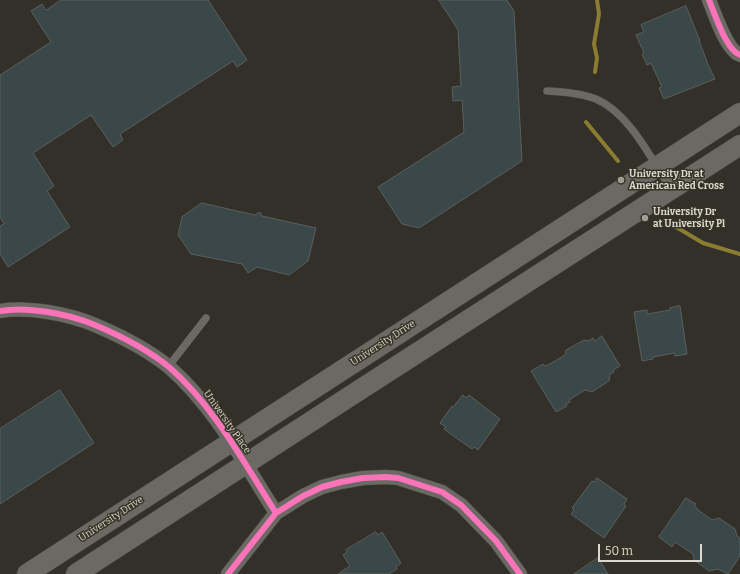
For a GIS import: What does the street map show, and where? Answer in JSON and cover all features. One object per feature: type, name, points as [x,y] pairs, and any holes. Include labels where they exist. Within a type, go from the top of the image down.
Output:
[{"type":"main road","name":"University Drive","points":[[27,574],[740,113]]},
{"type":"main road","points":[[76,574],[740,145]]},
{"type":"street","points":[[709,0],[730,47],[736,54],[740,55]]},
{"type":"street","name":"University Place","points":[[0,311],[25,310],[58,313],[72,316],[115,334],[154,356],[168,367],[197,396],[215,419],[276,514]]},
{"type":"street","points":[[228,574],[276,514],[303,496],[322,487],[363,478],[398,478],[442,492],[461,505],[496,541],[520,574]]},
{"type":"lane","points":[[547,91],[595,98],[622,116],[632,128],[671,190]]},
{"type":"lane","points":[[168,367],[206,318]]},
{"type":"building","points":[[61,0],[208,0],[247,60],[237,67],[233,61],[120,134],[123,140],[113,147],[91,115],[33,153],[54,186],[47,191],[70,227],[8,267],[0,254],[0,226],[4,224],[0,217],[0,75],[51,42],[31,11],[42,4],[46,10]]},
{"type":"building","points":[[439,0],[507,0],[514,11],[522,161],[419,228],[402,224],[378,187],[464,132],[462,100],[453,101],[452,87],[461,86],[458,30]]},
{"type":"building","points":[[686,6],[715,79],[664,99],[659,88],[662,87],[651,63],[647,65],[642,54],[644,53],[636,35],[644,32],[641,25]]},
{"type":"building","points":[[202,203],[255,215],[260,212],[262,216],[316,228],[308,261],[289,275],[257,267],[248,273],[242,264],[191,254],[178,235],[182,217]]},
{"type":"building","points":[[680,306],[687,354],[675,356],[675,353],[653,357],[653,359],[642,361],[634,312],[647,310],[647,314],[670,310],[670,308]]},
{"type":"building","points":[[602,336],[620,366],[613,370],[614,372],[610,374],[609,381],[592,392],[585,390],[569,400],[570,402],[566,404],[567,406],[556,412],[531,371],[543,364],[544,366],[548,365],[565,355],[566,350],[584,340],[589,341],[593,338],[595,341]]},
{"type":"building","points":[[60,390],[94,443],[0,504],[0,429]]},
{"type":"building","points":[[463,395],[466,398],[469,395],[500,419],[478,450],[474,447],[472,449],[452,435],[444,429],[446,427],[440,423],[452,406],[453,407]]},
{"type":"building","points":[[597,478],[627,499],[624,504],[626,506],[604,538],[571,514],[574,510],[572,508],[592,481],[594,482]]},
{"type":"building","points":[[686,498],[696,504],[694,506],[698,510],[712,520],[719,518],[735,529],[737,536],[740,538],[740,556],[728,574],[718,569],[709,571],[694,560],[693,554],[675,542],[672,547],[659,537]]},
{"type":"building","points":[[376,532],[378,535],[382,532],[401,563],[396,567],[397,569],[389,574],[338,574],[350,566],[343,555],[347,552],[346,550]]},
{"type":"building","points":[[598,558],[608,574],[574,574]]},
{"type":"waterway","points":[[595,72],[597,58],[594,44],[599,14],[597,0]]},
{"type":"waterway","points":[[586,122],[618,161]]},
{"type":"waterway","points":[[666,221],[703,243],[740,254]]},
{"type":"cycle path","points":[[709,0],[726,39],[735,52],[740,55]]},
{"type":"cycle path","points":[[0,311],[35,310],[73,317],[124,338],[161,360],[185,382],[214,417],[240,455],[276,513]]},
{"type":"cycle path","points":[[228,574],[276,513],[303,496],[322,487],[341,482],[363,478],[386,477],[398,478],[442,492],[461,505],[496,541],[520,574]]},
{"type":"place","name":"University Dr at American Red Cross","points":[[621,180]]},
{"type":"place","name":"University Dr at University Pl","points":[[645,218]]}]
